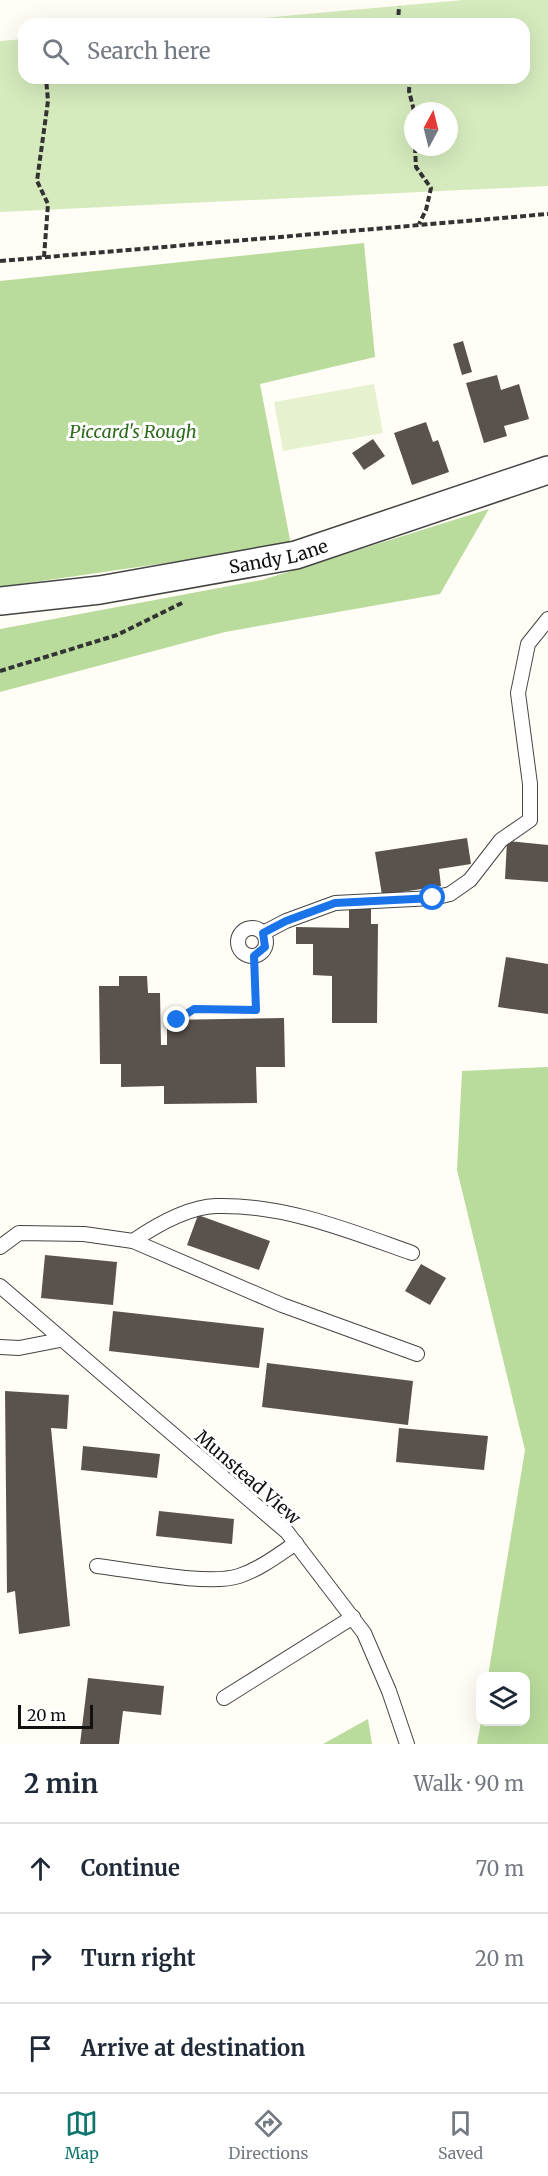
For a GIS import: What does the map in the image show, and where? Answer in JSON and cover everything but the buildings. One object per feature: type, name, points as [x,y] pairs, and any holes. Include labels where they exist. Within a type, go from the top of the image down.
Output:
[{"type":"street","name":"Sandy Lane","points":[[0,601],[100,590],[296,555],[548,470]]},
{"type":"lane","points":[[263,933],[286,921],[335,903],[433,898],[450,894],[470,880],[501,840],[530,820],[530,784],[518,693],[528,644],[548,619]]},
{"type":"lane","points":[[251,928],[263,933],[265,947],[254,956],[241,951],[238,938],[243,930],[251,928]]},
{"type":"lane","points":[[133,1241],[162,1222],[214,1206],[279,1212],[330,1225],[412,1253]]},
{"type":"lane","points":[[0,1247],[19,1233],[84,1234],[133,1241],[282,1305],[417,1354]]},
{"type":"lane","name":"Munstead View","points":[[0,1287],[287,1532],[364,1633],[389,1691],[407,1744]]},
{"type":"lane","points":[[0,1347],[26,1347],[60,1340]]},
{"type":"lane","points":[[97,1566],[201,1578],[229,1578],[250,1571],[296,1543]]},
{"type":"lane","points":[[224,1698],[353,1617]]},
{"type":"path","points":[[398,18],[399,6]]},
{"type":"path","points":[[44,257],[48,204],[37,181],[48,101],[47,84]]},
{"type":"path","points":[[410,84],[412,102]]},
{"type":"path","points":[[415,156],[416,167],[430,188],[426,210],[418,225]]},
{"type":"path","points":[[0,261],[548,214]]},
{"type":"path","points":[[0,671],[117,635],[190,600]]},
{"type":"path","points":[[177,1020],[194,1009],[256,1010],[254,956]]},
{"type":"green space","points":[[463,0],[548,0],[548,186],[0,212],[0,41],[18,40],[18,84],[530,84],[530,18],[261,18]]},
{"type":"green space","name":"Piccard's Rough","points":[[364,243],[375,357],[260,384],[291,545],[0,587],[0,281]]},
{"type":"green space","points":[[374,384],[383,433],[283,451],[274,402]]},
{"type":"green space","points":[[489,509],[440,594],[225,632],[0,692],[0,629],[262,580]]},
{"type":"green space","points":[[548,1067],[548,1744],[477,1744],[480,1726],[530,1726],[530,1672],[489,1672],[525,1450],[457,1170],[462,1071]]},
{"type":"green space","points":[[368,1719],[372,1744],[323,1744]]},
{"type":"route","points":[[177,1020],[194,1009],[256,1010],[254,956],[265,947],[266,938],[263,933],[286,921],[335,903],[433,898]]}]
